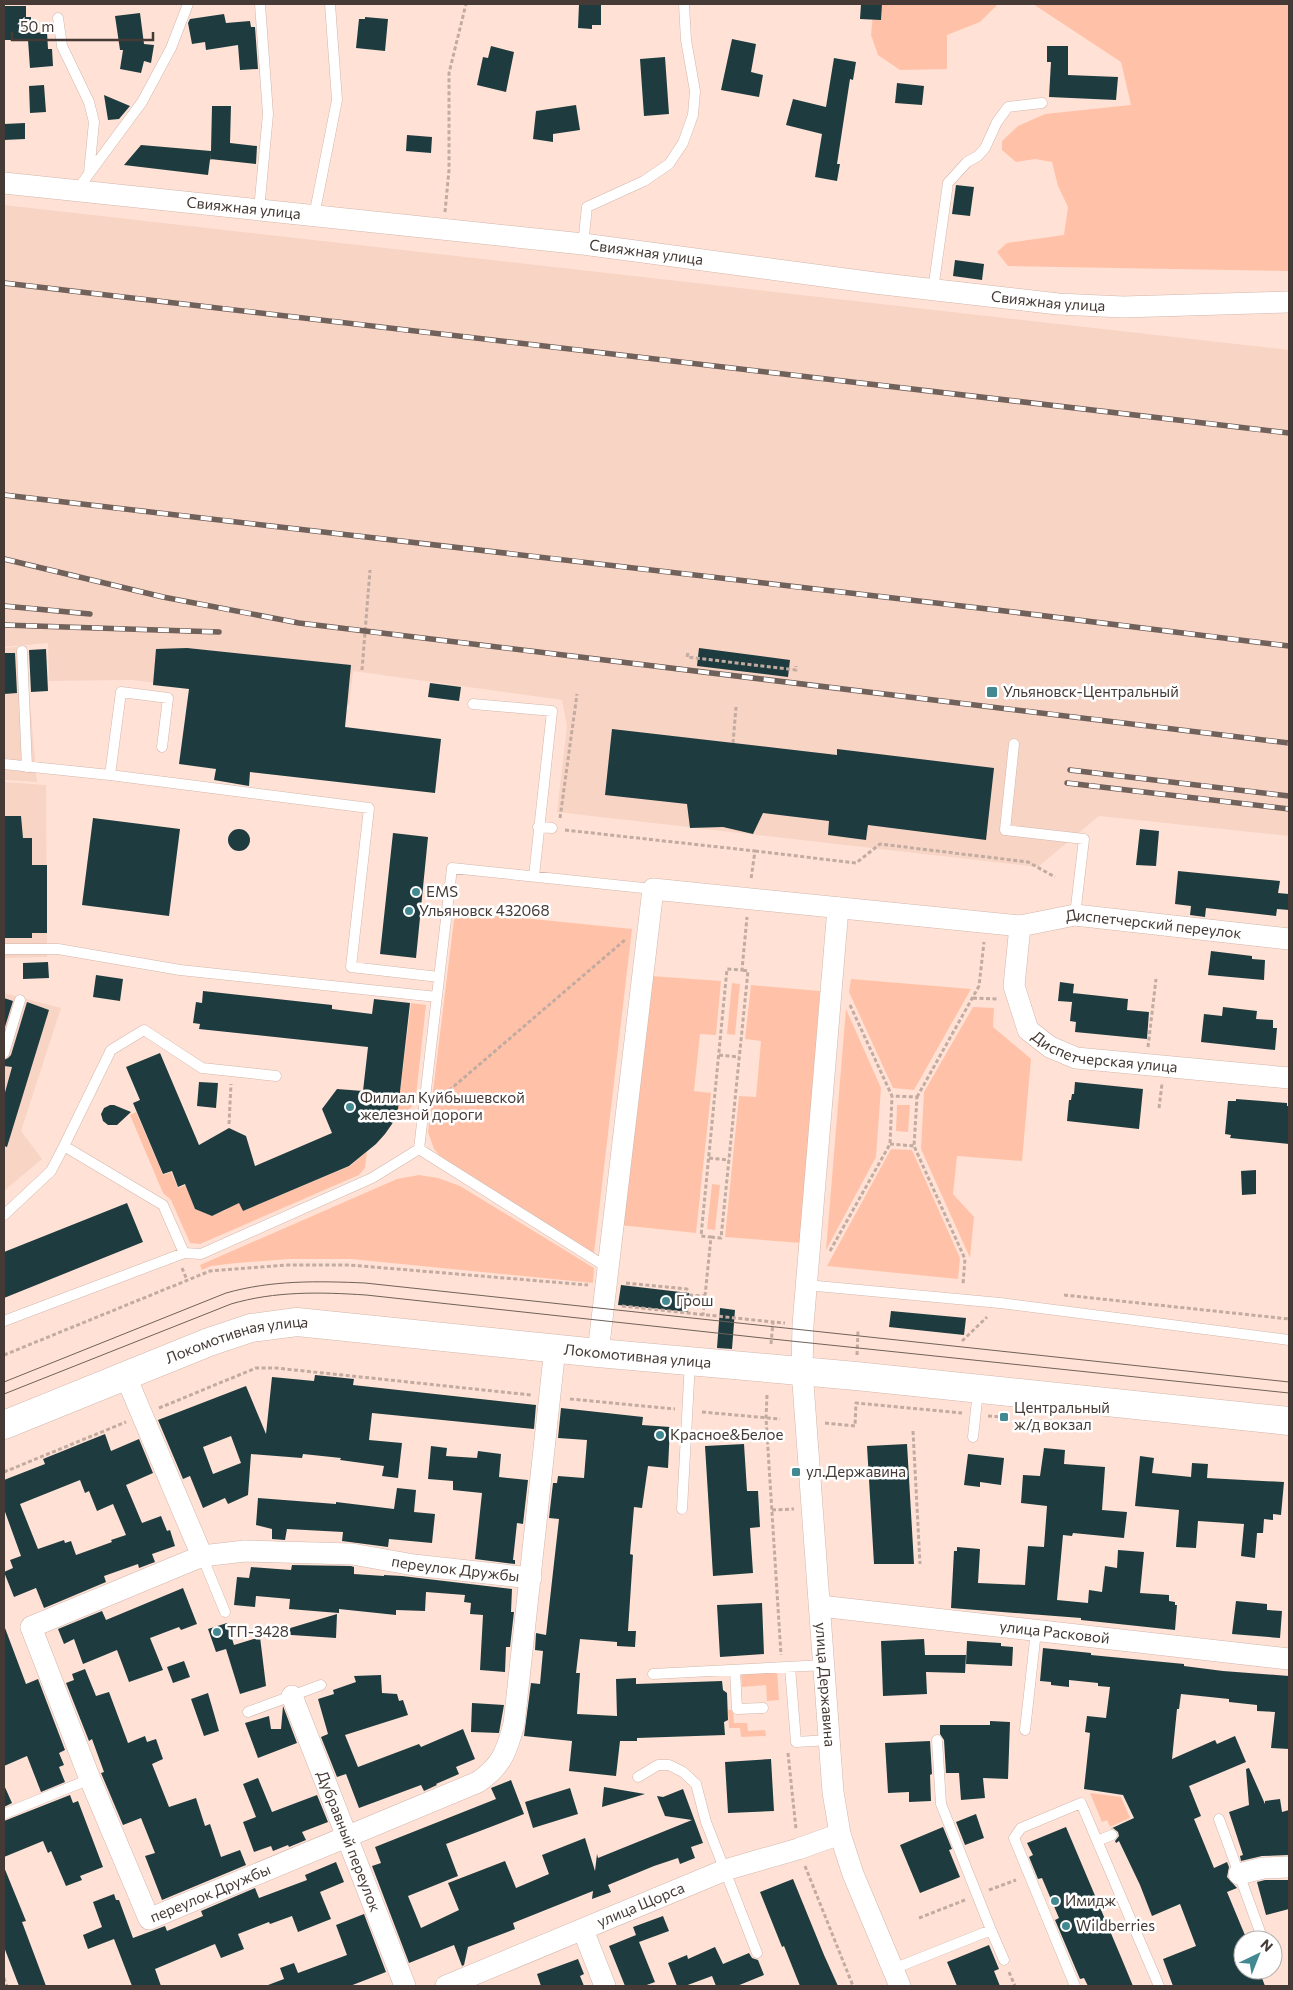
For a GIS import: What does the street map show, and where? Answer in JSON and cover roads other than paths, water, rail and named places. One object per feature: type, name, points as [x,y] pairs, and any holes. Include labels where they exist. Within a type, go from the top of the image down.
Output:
[{"type":"main road","name":"Локомотивная улица","points":[[4,1425],[209,1342],[251,1328],[297,1322],[598,1353],[802,1370],[977,1402],[1289,1421]]},
{"type":"street","name":"Свияжная улица","points":[[4,183],[583,244],[933,290],[1058,304],[1114,306],[1289,302]]},
{"type":"street","name":"Диспетчерский переулок","points":[[653,888],[1020,926],[1075,915],[1289,939]]},
{"type":"street","points":[[598,1353],[653,888]]},
{"type":"street","name":"улица Державина","points":[[838,908],[806,1285],[802,1370],[833,1792],[840,1834],[854,1874],[897,1978]]},
{"type":"street","name":"Диспетчерская улица","points":[[1020,926],[1014,986],[1028,1030],[1050,1047],[1076,1058],[1289,1078]]},
{"type":"street","name":"переулок Дружбы","points":[[531,1578],[414,1565],[352,1554],[245,1551],[202,1556],[31,1627],[90,1779],[149,1918],[478,1782],[490,1774],[499,1763],[508,1749],[514,1724],[531,1578],[556,1348]]},
{"type":"street","points":[[126,1376],[202,1556]]},
{"type":"street","name":"улица Расковой","points":[[820,1606],[1289,1659]]},
{"type":"street","name":"Дубравный переулок","points":[[292,1696],[405,1986]]},
{"type":"street","name":"улица Щорса","points":[[446,1986],[725,1870],[798,1849],[840,1834]]},
{"type":"street","points":[[1239,1874],[1263,1868],[1289,1867]]},
{"type":"street","points":[[583,1930],[605,1986]]},
{"type":"lane","points":[[76,191],[142,102],[171,48],[188,4]]},
{"type":"lane","points":[[259,210],[268,114],[260,4]]},
{"type":"lane","points":[[314,216],[337,100],[330,4]]},
{"type":"lane","points":[[583,244],[587,206],[644,181],[669,164],[682,143],[692,115],[695,90],[686,40],[684,4]]},
{"type":"lane","points":[[58,18],[62,46],[89,102],[94,122],[89,174]]},
{"type":"lane","points":[[933,290],[948,183],[967,162],[978,156],[985,148],[997,122],[1008,107],[1042,103]]},
{"type":"lane","points":[[22,651],[27,767]]},
{"type":"lane","points":[[110,775],[120,692],[168,698],[162,747]]},
{"type":"lane","points":[[473,704],[552,711],[534,876]]},
{"type":"lane","points":[[1014,744],[1004,830],[1084,839],[1075,915]]},
{"type":"lane","points":[[4,764],[110,775],[369,808],[351,967],[439,977]]},
{"type":"lane","points":[[538,827],[555,828]]},
{"type":"lane","points":[[419,1149],[452,868],[653,888]]},
{"type":"lane","points":[[4,949],[58,950],[180,970],[437,997]]},
{"type":"lane","points":[[4,1054],[20,1000]]},
{"type":"lane","points":[[4,1214],[51,1172],[111,1050],[144,1030],[202,1068],[276,1076]]},
{"type":"lane","points":[[64,1146],[163,1206],[184,1254]]},
{"type":"lane","points":[[419,1149],[607,1279]]},
{"type":"lane","points":[[4,1321],[184,1254],[201,1254],[372,1178],[419,1149]]},
{"type":"lane","points":[[806,1285],[1000,1303],[1289,1340]]},
{"type":"lane","points":[[682,1509],[690,1361]]},
{"type":"lane","points":[[974,1437],[977,1402]]},
{"type":"lane","points":[[202,1556],[225,1612]]},
{"type":"lane","points":[[1025,1730],[1036,1631]]},
{"type":"lane","points":[[653,1674],[824,1665]]},
{"type":"lane","points":[[790,1667],[796,1742],[829,1740]]},
{"type":"lane","points":[[735,1670],[737,1709],[763,1708]]},
{"type":"lane","points":[[248,1712],[321,1685]]},
{"type":"lane","points":[[938,1740],[941,1804],[1004,1960]]},
{"type":"lane","points":[[638,1777],[658,1765],[669,1765],[683,1772],[696,1784],[706,1822],[757,1953]]},
{"type":"lane","points":[[4,1814],[90,1779]]},
{"type":"lane","points":[[1074,1986],[1014,1838],[1021,1828],[1081,1803],[1159,1986]]},
{"type":"lane","points":[[1219,1819],[1259,1930]]},
{"type":"lane","points":[[1097,1841],[1112,1835]]},
{"type":"lane","points":[[897,1978],[991,1930]]},
{"type":"tram line","points":[[4,1382],[226,1293],[261,1286],[312,1282],[365,1283],[1289,1382]]},
{"type":"tram line","points":[[4,1394],[231,1304],[264,1297],[315,1293],[366,1295],[1289,1393]]},
{"type":"railway","points":[[4,283],[1289,433]]},
{"type":"railway","points":[[4,495],[1005,611],[1289,646]]},
{"type":"railway","points":[[4,559],[163,597],[299,623],[1289,743]]},
{"type":"railway","points":[[4,606],[90,614]]},
{"type":"railway","points":[[4,625],[219,632]]},
{"type":"railway","points":[[1070,770],[1289,796]]},
{"type":"railway","points":[[1067,783],[1289,809]]},
{"type":"place","name":"Ульяновск-Центральный","points":[[992,692]]},
{"type":"place","name":"EMS","points":[[416,892]]},
{"type":"place","name":"Ульяновск 432068","points":[[409,911]]},
{"type":"place","name":"Филиал Куйбышевской железной дороги","points":[[350,1107]]},
{"type":"place","name":"Грош","points":[[666,1301]]},
{"type":"place","name":"Центральный ж/д вокзал","points":[[1004,1417]]},
{"type":"place","name":"Красное&Белое","points":[[660,1435]]},
{"type":"place","name":"ул.Державина","points":[[796,1472]]},
{"type":"place","name":"ТП-3428","points":[[217,1632]]},
{"type":"place","name":"Имидж","points":[[1055,1901]]},
{"type":"place","name":"Wildberries","points":[[1066,1926]]}]
